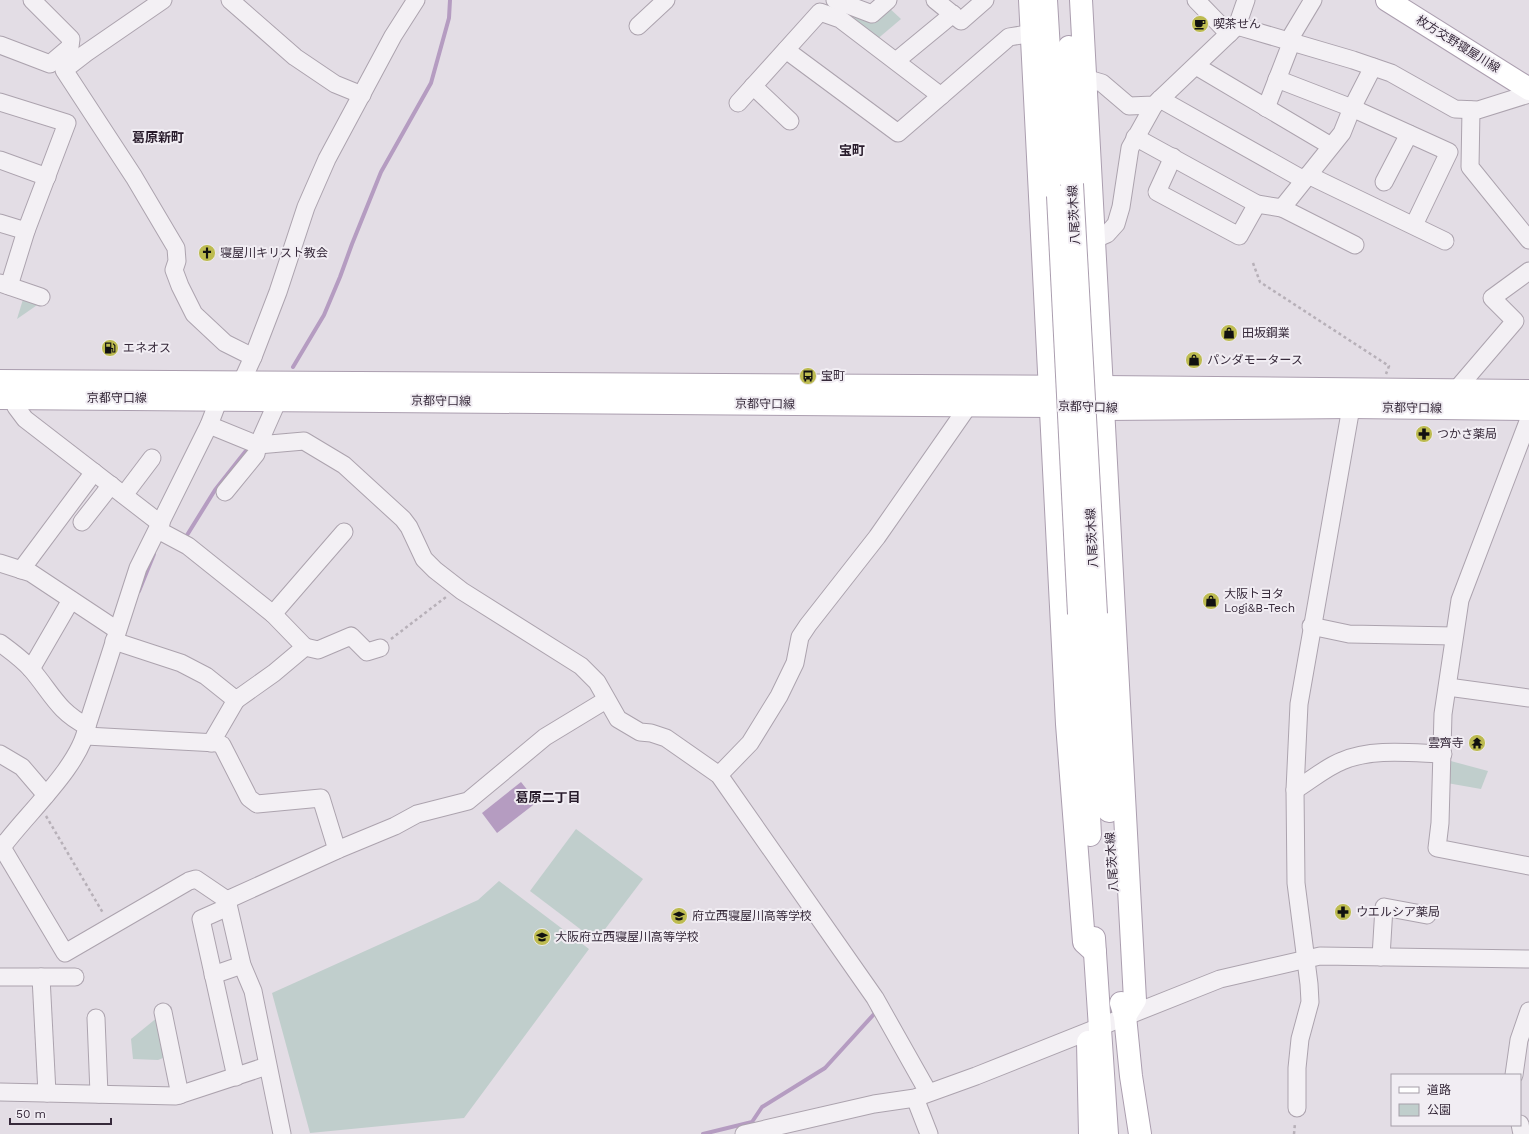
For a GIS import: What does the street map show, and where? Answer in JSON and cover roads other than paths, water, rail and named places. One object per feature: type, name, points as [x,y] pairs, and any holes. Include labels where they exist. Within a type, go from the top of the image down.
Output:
[{"type":"main road","points":[[1030,0],[1067,724],[1076,857],[1084,942],[1095,952]]},
{"type":"main road","name":"八尾茨木線","points":[[1046,0],[1065,184],[1088,614],[1121,1004],[1126,1016],[1131,1076]]},
{"type":"main road","name":"八尾茨木線","points":[[1065,184],[1067,0]]},
{"type":"main road","points":[[1081,0],[1118,719],[1135,1000],[1126,1016]]},
{"type":"main road","name":"枚方交野寝屋川線","points":[[1387,0],[1529,88]]},
{"type":"main road","name":"京都守口線","points":[[231,394],[278,400],[969,405],[1050,397],[1101,387],[1352,398],[1529,410]]},
{"type":"main road","name":"京都守口線","points":[[7,390],[231,394],[1050,397],[1103,408],[1352,398],[1377,390],[1529,391]]},
{"type":"main road","name":"八尾茨木線","points":[[1088,614],[1095,952],[1107,1134]]},
{"type":"main road","points":[[1090,1134],[1087,1043],[1101,1026]]},
{"type":"main road","points":[[1130,1134],[1131,1076]]},
{"type":"main road","points":[[1131,1076],[1140,1134]]},
{"type":"street","points":[[0,45],[50,64],[70,47],[71,39],[32,0]]},
{"type":"street","points":[[163,0],[64,70],[134,177],[176,248],[177,261],[174,270],[194,314],[225,343],[253,357]]},
{"type":"street","points":[[230,0],[295,57],[335,84],[362,95]]},
{"type":"street","points":[[282,1134],[253,991],[242,965],[227,904],[196,879],[189,880],[65,953],[1,846],[42,799],[73,760],[87,731],[138,568],[160,527],[209,425],[231,394],[253,357],[278,292],[306,207],[327,159],[393,36],[416,0]]},
{"type":"street","points":[[638,26],[666,0]]},
{"type":"street","points":[[835,0],[872,14],[888,0]]},
{"type":"street","points":[[935,0],[961,21],[985,0]]},
{"type":"street","points":[[1196,0],[1233,30],[1290,41],[1391,73],[1455,110],[1478,110],[1529,94]]},
{"type":"street","points":[[1093,240],[1107,234],[1116,224],[1121,207],[1130,148],[1135,137],[1157,102],[1233,30],[1246,0]]},
{"type":"street","points":[[1266,108],[1290,41],[1313,0]]},
{"type":"street","points":[[738,103],[826,6],[840,19],[941,96]]},
{"type":"street","points":[[896,61],[952,14]]},
{"type":"street","points":[[786,50],[898,133],[1009,37],[1032,33]]},
{"type":"street","points":[[1196,66],[1331,146]]},
{"type":"street","points":[[1282,208],[1342,133],[1352,108],[1373,67]]},
{"type":"street","points":[[1085,78],[1102,83],[1129,106],[1157,102],[1306,178],[1445,241]]},
{"type":"street","points":[[1277,79],[1352,108],[1470,161]]},
{"type":"street","points":[[753,86],[790,120]]},
{"type":"street","points":[[0,102],[67,123],[4,284],[41,297]]},
{"type":"street","points":[[1472,110],[1470,167],[1529,240]]},
{"type":"street","points":[[1384,182],[1409,134]]},
{"type":"street","points":[[1135,137],[1257,204],[1282,208],[1356,245]]},
{"type":"street","points":[[1414,226],[1449,152]]},
{"type":"street","points":[[1173,157],[1157,192],[1239,236],[1257,204]]},
{"type":"street","points":[[0,160],[47,177]]},
{"type":"street","points":[[0,223],[26,231]]},
{"type":"street","points":[[1456,390],[1515,321],[1492,298],[1529,271]]},
{"type":"street","points":[[7,390],[16,408],[25,419],[117,490],[160,527],[188,546],[273,614],[305,647],[318,650],[352,636],[367,652],[380,648]]},
{"type":"street","points":[[1297,1108],[1297,1068],[1300,1039],[1310,1002],[1310,984],[1305,959],[1296,883],[1295,790],[1298,704],[1311,626],[1344,452],[1352,398]]},
{"type":"street","points":[[225,492],[256,454],[258,445],[278,400]]},
{"type":"street","points":[[719,775],[750,743],[779,696],[795,663],[800,637],[808,625],[877,537],[969,405]]},
{"type":"street","points":[[1529,419],[1460,600],[1443,714],[1440,823],[1437,848],[1529,866]]},
{"type":"street","points":[[209,425],[258,445],[304,441],[344,465],[403,520],[409,527],[424,559],[435,570],[462,590],[581,666],[594,677],[603,702],[618,719],[629,728],[666,738],[719,775],[875,998],[922,1095],[929,1134]]},
{"type":"street","points":[[82,522],[152,458]]},
{"type":"street","points":[[21,570],[94,472]]},
{"type":"street","points":[[273,614],[344,532]]},
{"type":"street","points":[[0,563],[32,573],[71,600],[116,636],[181,663],[206,676],[236,700]]},
{"type":"street","points":[[31,669],[71,600]]},
{"type":"street","points":[[1311,626],[1349,634],[1454,636]]},
{"type":"street","points":[[0,643],[31,669],[60,707],[87,731],[222,745],[249,798],[257,804],[321,798],[337,850]]},
{"type":"street","points":[[211,743],[236,700],[274,673],[305,647]]},
{"type":"street","points":[[1448,687],[1529,698]]},
{"type":"street","points":[[236,1077],[201,919],[227,904],[337,850],[395,826],[417,814],[468,801],[545,736],[603,702]]},
{"type":"street","points":[[1295,790],[1341,761],[1358,756],[1386,753],[1443,754]]},
{"type":"street","points":[[0,754],[22,768],[42,799]]},
{"type":"street","points":[[1381,957],[1384,907],[1427,915]]},
{"type":"street","points":[[744,1134],[874,1104],[922,1095],[976,1076],[1220,979],[1305,959],[1320,956],[1529,960]]},
{"type":"street","points":[[213,975],[242,965]]},
{"type":"street","points":[[41,977],[46,1093]]},
{"type":"street","points":[[0,978],[75,977]]},
{"type":"street","points":[[1514,1074],[1519,1040],[1529,1011]]},
{"type":"street","points":[[162,1012],[180,1095]]},
{"type":"street","points":[[96,1018],[99,1094]]},
{"type":"street","points":[[0,1092],[180,1095],[267,1066]]},
{"type":"waterway","points":[[293,367],[324,315],[381,172],[431,83],[449,18],[450,0]]},
{"type":"waterway","points":[[184,540],[215,490],[248,450]]},
{"type":"waterway","points":[[139,591],[154,554]]},
{"type":"waterway","points":[[703,1134],[752,1122],[762,1107],[825,1068],[875,1013],[873,1010]]},
{"type":"place","name":"喫茶せん","points":[[1200,24]]},
{"type":"place","name":"寝屋川キリスト教会","points":[[207,253]]},
{"type":"place","name":"田坂鋼業","points":[[1229,333]]},
{"type":"place","name":"エネオス","points":[[110,348]]},
{"type":"place","name":"パンダモータース","points":[[1194,360]]},
{"type":"place","name":"宝町","points":[[808,376]]},
{"type":"place","name":"つかさ薬局","points":[[1424,434]]},
{"type":"place","name":"大阪トヨタ Logi&B-Tech","points":[[1211,601]]},
{"type":"place","name":"雲齊寺","points":[[1477,743]]},
{"type":"place","name":"ウエルシア薬局","points":[[1343,912]]},
{"type":"place","name":"府立西寝屋川高等学校","points":[[679,916]]},
{"type":"place","name":"大阪府立西寝屋川高等学校","points":[[542,937]]},
{"type":"district","name":"葛原新町","points":[[158,137]]},
{"type":"district","name":"宝町","points":[[852,150]]},
{"type":"district","name":"葛原二丁目","points":[[548,797]]}]
